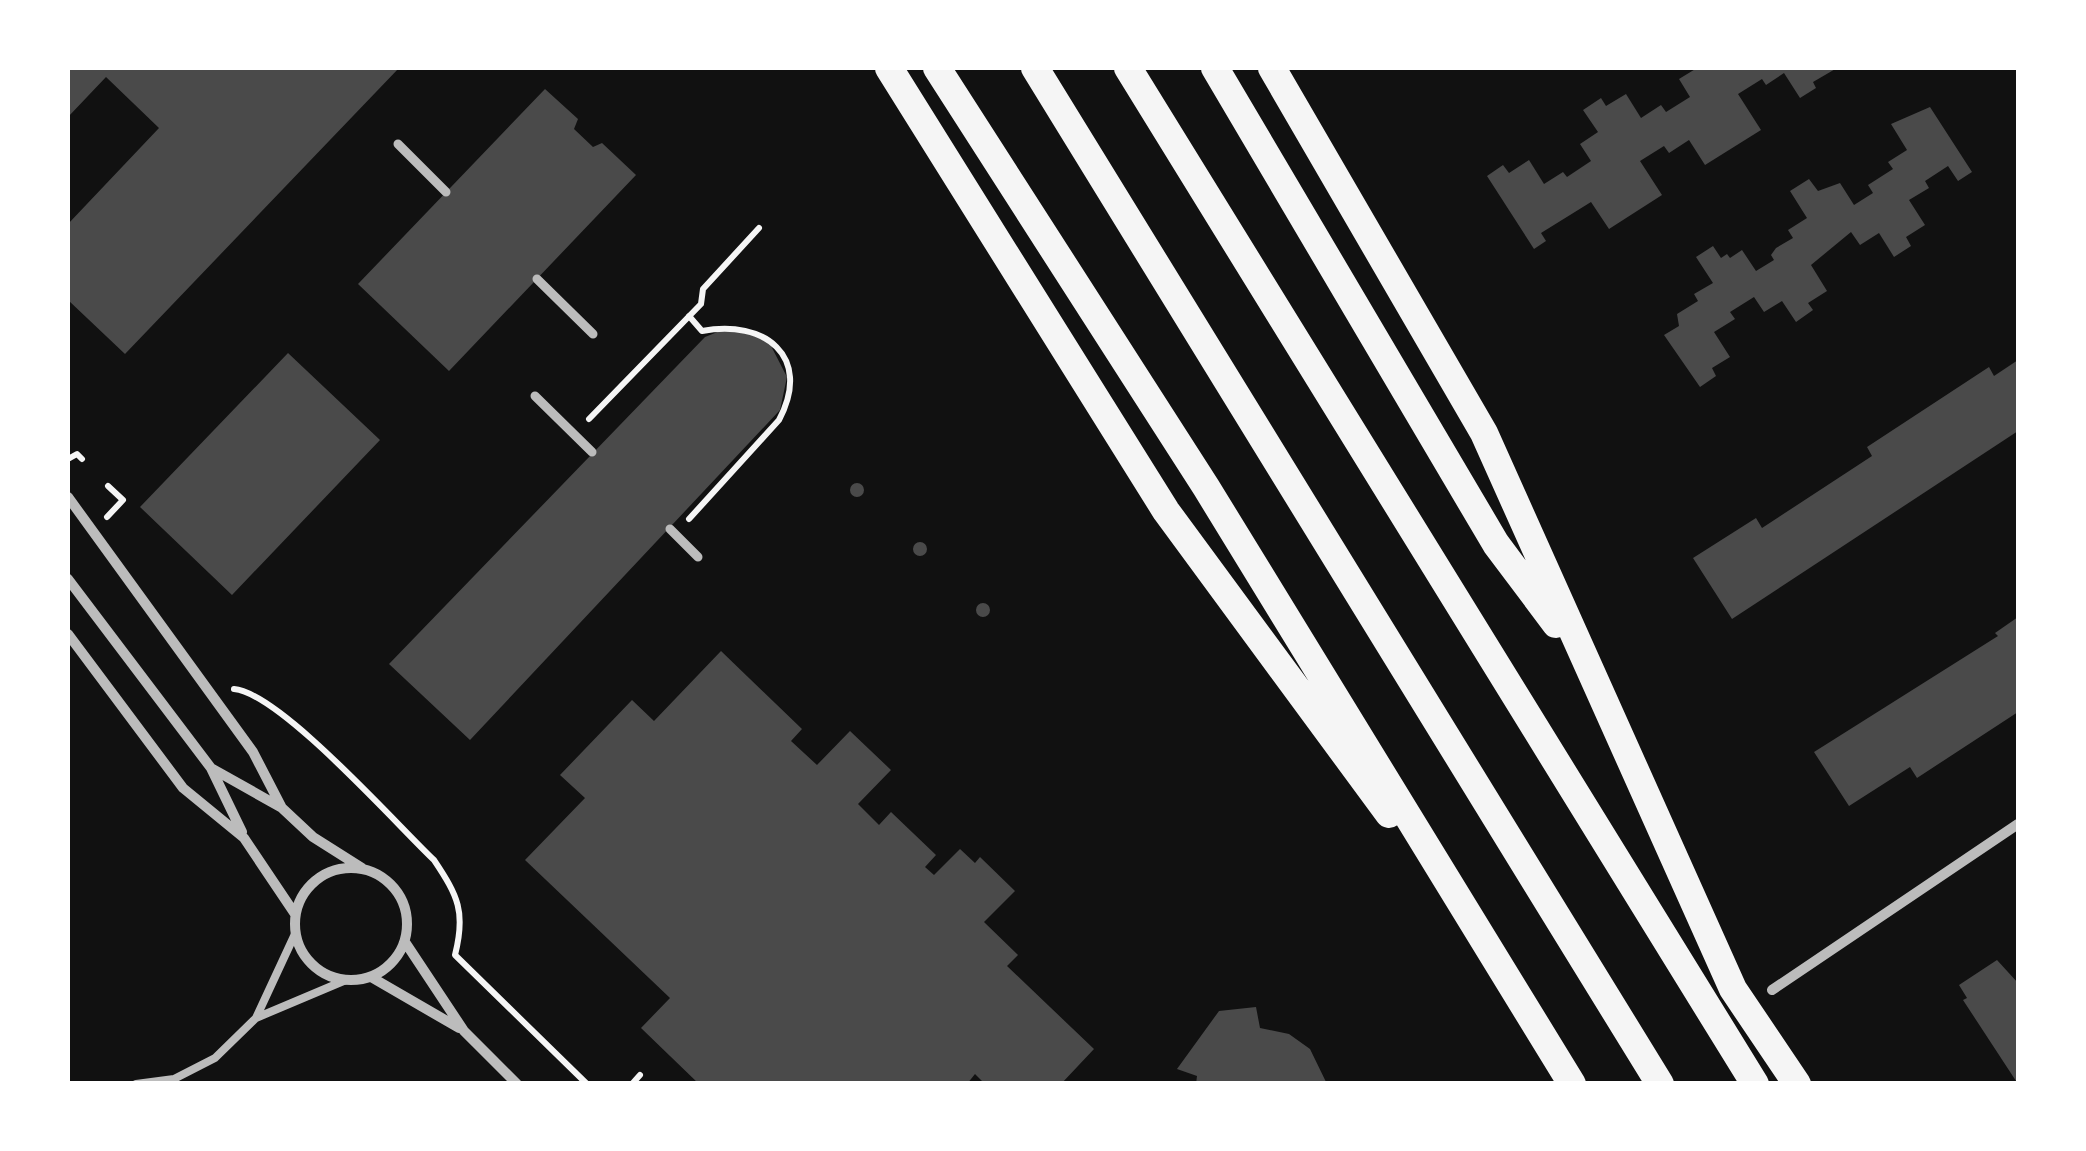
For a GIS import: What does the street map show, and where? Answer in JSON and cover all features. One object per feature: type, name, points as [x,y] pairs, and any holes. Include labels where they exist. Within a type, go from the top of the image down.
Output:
[{"type":"highway","points":[[890,68],[1166,510],[1363,780],[1467,912]]},
{"type":"highway","points":[[937,68],[1206,488],[1572,1084]]},
{"type":"highway","points":[[1034,68],[1660,1084]]},
{"type":"highway","points":[[1128,68],[1755,1084]]},
{"type":"highway","points":[[1215,68],[1496,544],[1587,665]]},
{"type":"highway","points":[[1272,68],[1484,434],[1733,989],[1796,1084]]},
{"type":"street","points":[[398,144],[446,192]]},
{"type":"street","points":[[537,280],[594,334]]},
{"type":"street","points":[[535,396],[592,452]]},
{"type":"street","points":[[68,497],[253,752],[282,808]]},
{"type":"street","points":[[672,531],[698,558]]},
{"type":"street","points":[[68,578],[211,768],[244,838],[295,914]]},
{"type":"street","points":[[68,634],[184,788],[244,838]]},
{"type":"street","points":[[211,768],[282,808],[314,837],[362,868],[382,876],[398,893],[407,917],[405,942],[392,963],[371,977],[346,980],[305,956],[295,934],[295,914],[303,894],[319,877],[340,868],[362,868]]},
{"type":"street","points":[[1772,990],[2018,824]]},
{"type":"street","points":[[405,942],[464,1032],[517,1084]]},
{"type":"street","points":[[371,977],[464,1032]]},
{"type":"lane","points":[[136,1084],[174,1080],[215,1058],[256,1018],[295,934]]},
{"type":"lane","points":[[256,1018],[346,980]]},
{"type":"path","points":[[574,434],[700,304],[703,289],[760,228]]},
{"type":"path","points":[[672,531],[779,420],[791,392],[784,358],[772,341],[754,330],[737,327],[702,331],[689,316]]},
{"type":"path","points":[[68,460],[77,454],[82,459]]},
{"type":"path","points":[[248,690],[280,712],[434,860],[453,889],[463,923],[455,954],[587,1084]]},
{"type":"path","points":[[632,1084],[640,1075]]},
{"type":"building","points":[[68,68],[399,68],[125,354],[68,300],[68,224],[159,128],[106,77],[68,117]]},
{"type":"building","points":[[1697,68],[1837,68],[1813,82],[1816,88],[1800,98],[1784,73],[1766,85],[1762,79],[1738,94],[1761,130],[1705,165],[1689,140],[1669,153],[1664,146],[1640,161],[1662,195],[1609,229],[1591,202],[1541,233],[1546,241],[1534,249],[1487,176],[1503,165],[1509,173],[1529,160],[1544,184],[1563,172],[1567,177],[1591,161],[1580,144],[1598,132],[1583,110],[1601,98],[1606,106],[1626,94],[1641,118],[1661,105],[1666,112],[1690,97],[1679,79]]},
{"type":"building","points":[[545,89],[578,119],[574,129],[593,147],[602,143],[636,175],[449,371],[358,284]]},
{"type":"building","points":[[1930,107],[1972,172],[1958,181],[1948,166],[1925,181],[1929,188],[1909,200],[1925,225],[1906,237],[1911,246],[1894,257],[1879,233],[1860,245],[1851,232],[1811,265],[1827,291],[1808,303],[1813,310],[1796,322],[1782,301],[1764,312],[1754,297],[1730,312],[1735,319],[1714,332],[1730,357],[1712,368],[1716,376],[1700,387],[1664,335],[1679,326],[1677,314],[1698,301],[1694,294],[1713,283],[1696,257],[1713,246],[1721,258],[1727,254],[1730,258],[1742,250],[1756,271],[1774,260],[1771,255],[1776,248],[1793,238],[1788,230],[1807,218],[1790,191],[1809,179],[1818,191],[1840,183],[1854,205],[1873,193],[1868,185],[1893,169],[1888,162],[1907,150],[1891,124]]},
{"type":"building","points":[[720,331],[754,333],[770,344],[787,377],[780,410],[470,740],[389,664],[705,337]]},
{"type":"building","points":[[288,353],[380,440],[232,595],[140,507]]},
{"type":"building","points":[[2018,360],[2018,431],[1732,619],[1693,558],[1756,518],[1762,528],[1872,456],[1867,447],[1989,367],[1994,376]]},
{"type":"building","points":[[857,483],[864,490],[857,497],[850,490]]},
{"type":"building","points":[[920,542],[927,549],[920,556],[913,549]]},
{"type":"building","points":[[983,603],[990,610],[983,617],[976,610]]},
{"type":"building","points":[[2018,617],[2018,712],[1917,778],[1910,767],[1849,806],[1814,752],[1998,636],[1995,633]]},
{"type":"building","points":[[721,651],[802,729],[791,741],[817,765],[850,731],[891,770],[858,804],[879,825],[891,812],[936,855],[925,867],[934,875],[960,849],[975,863],[980,857],[1015,891],[984,922],[1018,955],[1007,966],[1094,1049],[1061,1084],[985,1084],[975,1074],[967,1084],[699,1084],[641,1028],[670,998],[525,860],[585,798],[560,775],[632,700],[654,721]]},
{"type":"building","points":[[1997,960],[2018,983],[2018,1084],[1963,1000],[1967,998],[1959,985]]},
{"type":"building","points":[[1256,1007],[1260,1028],[1289,1034],[1310,1049],[1327,1084],[1196,1084],[1197,1076],[1177,1069],[1219,1011]]}]
